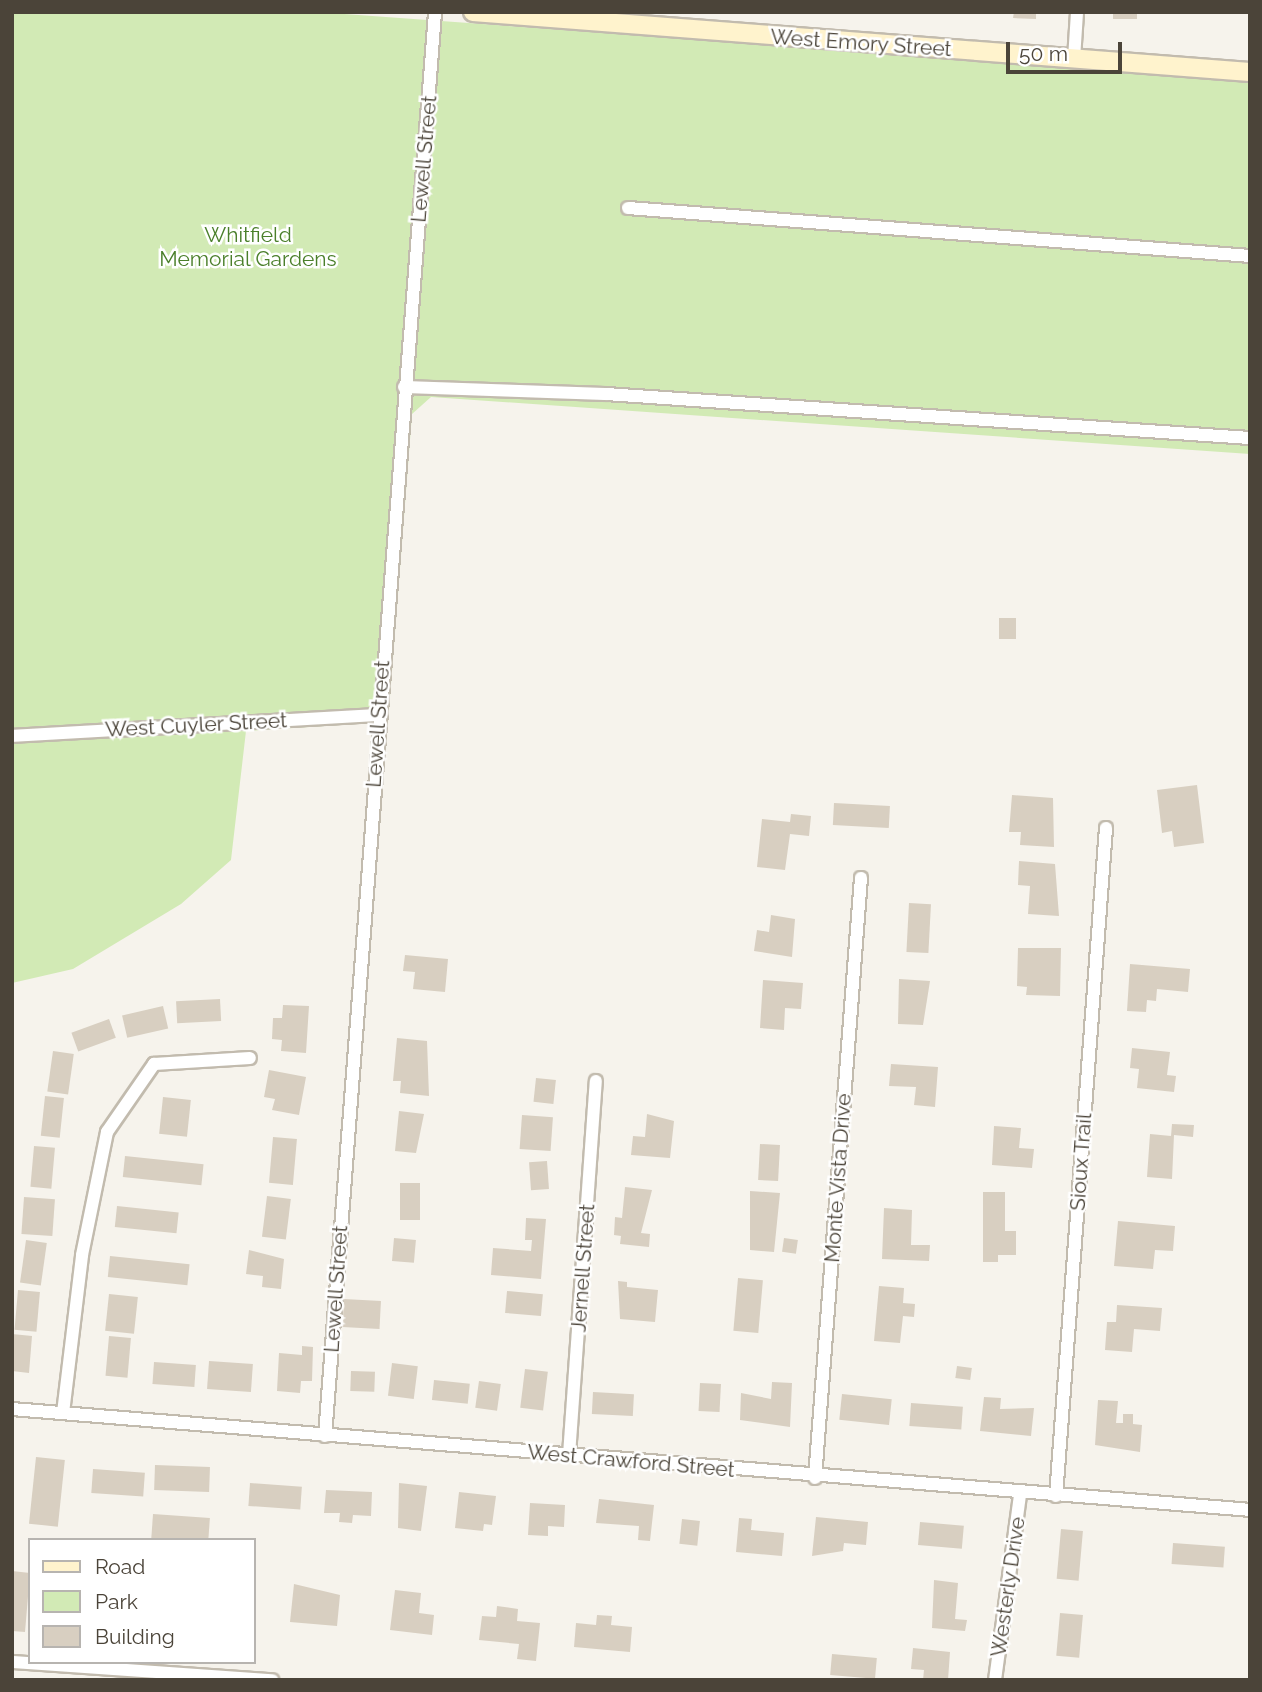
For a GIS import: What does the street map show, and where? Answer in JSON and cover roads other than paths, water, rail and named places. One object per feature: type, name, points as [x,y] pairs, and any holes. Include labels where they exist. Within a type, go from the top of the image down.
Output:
[{"type":"street","name":"Lewell Street","points":[[325,1436],[435,12]]},
{"type":"street","name":"West Emory Street","points":[[473,12],[1250,72]]},
{"type":"street","points":[[1074,59],[1077,12]]},
{"type":"street","points":[[628,208],[1250,256]]},
{"type":"street","points":[[404,387],[606,394],[1250,438]]},
{"type":"street","name":"West Cuyler Street","points":[[12,736],[379,715]]},
{"type":"street","name":"Sioux Trail","points":[[1056,1496],[1106,828]]},
{"type":"street","name":"Monte Vista Drive","points":[[814,1478],[861,878]]},
{"type":"street","points":[[63,1413],[82,1255],[107,1132],[154,1065],[250,1058]]},
{"type":"street","name":"Jernell Street","points":[[569,1455],[596,1081]]},
{"type":"street","name":"West Crawford Street","points":[[12,1409],[814,1478],[1250,1510]]},
{"type":"street","name":"Westerly Drive","points":[[995,1680],[1020,1494]]},
{"type":"street","points":[[41,1664],[272,1680]]},
{"type":"park label","name":"Whitfield Memorial Gardens","points":[[248,247]]}]
